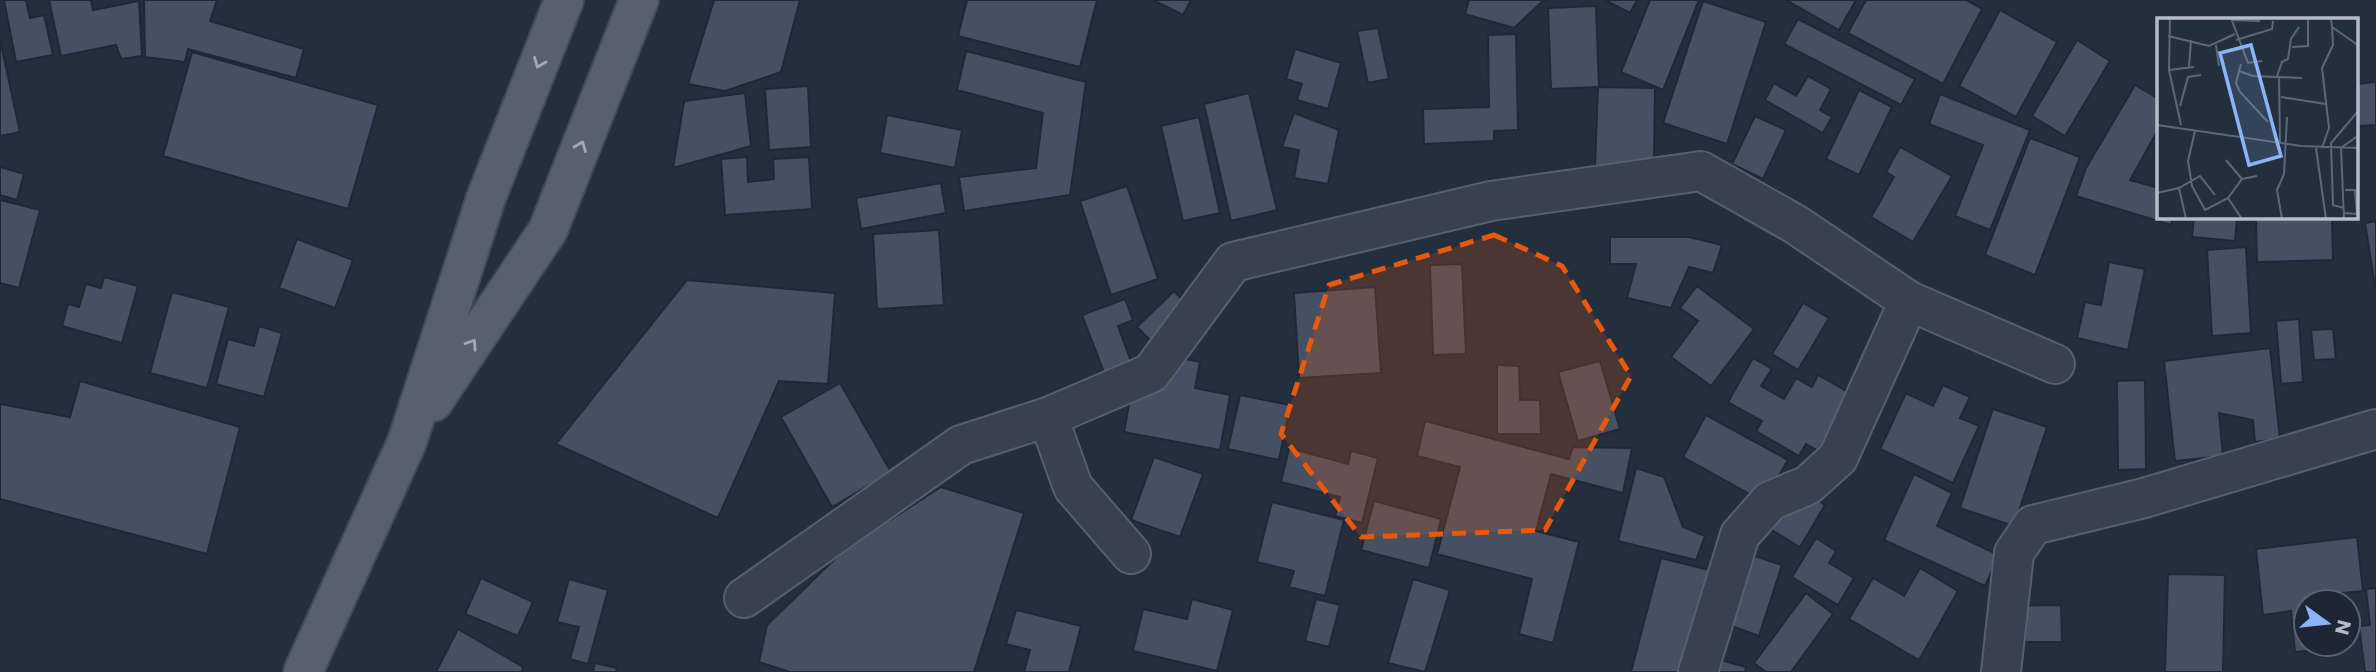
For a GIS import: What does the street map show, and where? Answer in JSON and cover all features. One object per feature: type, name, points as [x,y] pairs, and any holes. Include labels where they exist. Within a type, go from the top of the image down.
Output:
[{"type":"main road","points":[[303,672],[407,442],[486,198],[564,0]]},
{"type":"main road","points":[[407,442],[548,230],[639,0]]},
{"type":"street","points":[[744,598],[961,444],[1048,417],[1151,373],[1233,262],[1491,201],[1701,172],[1795,224],[1909,300],[2054,364]]},
{"type":"street","points":[[1698,672],[1740,535],[1770,501],[1808,485],[1838,458],[1909,300]]},
{"type":"street","points":[[1048,417],[1073,487],[1131,554]]},
{"type":"street","points":[[2001,672],[2014,553],[2034,525],[2144,498],[2376,429]]},
{"type":"highlighted area","points":[[1494,235],[1562,266],[1631,376],[1545,530],[1361,537],[1281,434],[1329,285]]},
{"type":"building","points":[[4,0],[26,0],[30,18],[44,15],[53,55],[16,62]]},
{"type":"building","points":[[49,0],[91,0],[93,10],[139,1],[142,56],[121,59],[116,45],[61,56]]},
{"type":"building","points":[[144,0],[217,0],[210,21],[304,49],[296,78],[188,49],[185,62],[145,57]]},
{"type":"building","points":[[714,0],[800,0],[781,72],[725,91],[688,84]]},
{"type":"building","points":[[967,0],[1097,0],[1080,67],[958,36]]},
{"type":"building","points":[[1153,0],[1191,0],[1183,15]]},
{"type":"building","points":[[1469,0],[1544,0],[1514,28],[1465,14]]},
{"type":"building","points":[[1605,0],[1637,0],[1630,13]]},
{"type":"building","points":[[1650,0],[1699,0],[1663,90],[1621,72]]},
{"type":"building","points":[[1786,0],[1856,0],[1839,30]]},
{"type":"building","points":[[1866,0],[1966,0],[1982,9],[1943,84],[1848,33]]},
{"type":"building","points":[[1703,1],[1766,22],[1727,144],[1663,123]]},
{"type":"building","points":[[1596,6],[1599,87],[1551,89],[1548,8]]},
{"type":"building","points":[[2000,10],[2057,42],[2016,117],[1959,86]]},
{"type":"building","points":[[1798,19],[1915,79],[1901,105],[1784,44]]},
{"type":"building","points":[[1378,28],[1389,79],[1368,83],[1357,31]]},
{"type":"building","points":[[1516,34],[1518,130],[1494,131],[1494,141],[1424,144],[1423,109],[1489,107],[1488,35]]},
{"type":"building","points":[[0,40],[20,132],[0,136]]},
{"type":"building","points":[[2077,40],[2110,61],[2065,136],[2032,116]]},
{"type":"building","points":[[1295,49],[1341,63],[1328,109],[1297,100],[1302,84],[1286,79]]},
{"type":"building","points":[[966,51],[1086,82],[1070,195],[964,211],[959,177],[1036,168],[1043,113],[957,90]]},
{"type":"building","points":[[192,52],[378,105],[348,209],[163,156]]},
{"type":"building","points":[[1808,76],[1831,89],[1820,110],[1832,117],[1823,133],[1765,100],[1774,83],[1796,96]]},
{"type":"building","points":[[2376,82],[2376,125],[2358,126],[2358,84]]},
{"type":"building","points":[[2135,85],[2157,98],[2157,132],[2130,180],[2157,187],[2157,219],[2172,219],[2171,225],[2076,196],[2086,168]]},
{"type":"building","points":[[808,86],[811,147],[769,150],[765,89]]},
{"type":"building","points":[[1598,87],[1655,88],[1654,160],[1595,167]]},
{"type":"building","points":[[1859,90],[1892,107],[1859,175],[1826,159]]},
{"type":"building","points":[[745,93],[751,146],[673,168],[684,101]]},
{"type":"building","points":[[1249,93],[1277,210],[1231,221],[1204,104]]},
{"type":"building","points":[[1940,94],[2030,130],[1990,230],[1955,216],[1983,145],[1929,124]]},
{"type":"building","points":[[1294,113],[1339,130],[1328,184],[1294,178],[1299,150],[1282,147]]},
{"type":"building","points":[[887,115],[962,130],[955,168],[880,153]]},
{"type":"building","points":[[1755,116],[1786,130],[1763,179],[1732,164]]},
{"type":"building","points":[[1199,117],[1220,213],[1183,221],[1161,126]]},
{"type":"building","points":[[2030,138],[2080,157],[2035,275],[1985,255]]},
{"type":"building","points":[[1900,147],[1952,176],[1913,242],[1871,217],[1894,177],[1886,172]]},
{"type":"building","points":[[747,157],[748,182],[774,179],[773,159],[809,157],[812,209],[725,215],[721,159]]},
{"type":"building","points":[[0,167],[24,174],[17,200],[0,195]]},
{"type":"building","points":[[941,183],[946,213],[861,229],[856,198]]},
{"type":"building","points":[[1127,186],[1158,279],[1111,295],[1080,201]]},
{"type":"building","points":[[0,200],[40,210],[19,288],[0,283]]},
{"type":"building","points":[[2194,219],[2237,219],[2235,241],[2192,237]]},
{"type":"building","points":[[2256,219],[2332,219],[2333,260],[2257,262]]},
{"type":"building","points":[[2376,221],[2376,286],[2375,286],[2365,223]]},
{"type":"building","points":[[939,230],[944,305],[877,309],[873,234]]},
{"type":"building","points":[[1610,237],[1689,237],[1722,245],[1713,273],[1689,267],[1671,308],[1627,298],[1636,264],[1610,264]]},
{"type":"building","points":[[297,239],[353,260],[335,308],[279,288]]},
{"type":"building","points":[[2246,247],[2251,333],[2212,336],[2207,250]]},
{"type":"building","points":[[2109,262],[2145,269],[2128,350],[2077,338],[2085,302],[2101,305]]},
{"type":"building","points":[[1462,264],[1466,354],[1433,355],[1430,265]]},
{"type":"building","points":[[104,277],[138,286],[122,343],[62,326],[68,304],[79,307],[86,284],[101,288]]},
{"type":"building","points":[[687,280],[835,293],[828,384],[779,381],[718,518],[556,444]]},
{"type":"building","points":[[1697,286],[1754,329],[1711,386],[1671,357],[1698,321],[1680,308]]},
{"type":"building","points":[[1375,287],[1381,373],[1299,378],[1294,293]]},
{"type":"building","points":[[1174,291],[1201,319],[1165,355],[1137,327]]},
{"type":"building","points":[[172,292],[229,307],[207,388],[150,373]]},
{"type":"building","points":[[1125,299],[1133,320],[1118,326],[1132,364],[1105,375],[1082,315]]},
{"type":"building","points":[[1803,303],[1829,318],[1798,370],[1772,354]]},
{"type":"building","points":[[2299,319],[2303,382],[2281,384],[2276,321]]},
{"type":"building","points":[[259,326],[282,333],[264,397],[216,384],[228,339],[254,346]]},
{"type":"building","points":[[2333,329],[2336,359],[2314,360],[2311,330]]},
{"type":"building","points":[[2270,348],[2280,439],[2255,442],[2253,420],[2219,413],[2223,456],[2175,461],[2164,361]]},
{"type":"building","points":[[1177,357],[1200,362],[1195,388],[1230,395],[1220,450],[1124,432],[1132,388]]},
{"type":"building","points":[[1753,358],[1772,369],[1761,386],[1784,399],[1796,378],[1812,387],[1818,375],[1857,397],[1824,454],[1806,444],[1799,456],[1756,431],[1762,421],[1728,402]]},
{"type":"building","points":[[1600,361],[1620,429],[1578,441],[1558,372]]},
{"type":"building","points":[[1497,365],[1519,366],[1520,400],[1540,400],[1541,434],[1497,434]]},
{"type":"building","points":[[2145,380],[2146,469],[2118,470],[2117,381]]},
{"type":"building","points":[[80,381],[240,427],[207,554],[0,499],[0,404],[70,417]]},
{"type":"building","points":[[840,383],[891,472],[832,507],[781,417]]},
{"type":"building","points":[[1943,385],[1970,397],[1960,418],[1979,426],[1953,483],[1880,449],[1906,393],[1933,406]]},
{"type":"building","points":[[1240,395],[1290,405],[1279,460],[1228,449]]},
{"type":"building","points":[[1993,409],[2047,427],[2014,526],[1960,508]]},
{"type":"building","points":[[1706,415],[1788,460],[1764,502],[1683,457]]},
{"type":"building","points":[[1425,421],[1569,459],[1573,447],[1632,448],[1623,493],[1551,474],[1536,531],[1579,542],[1553,643],[1519,634],[1532,579],[1437,554],[1460,467],[1417,456]]},
{"type":"building","points":[[1289,448],[1348,464],[1351,451],[1378,458],[1362,523],[1335,516],[1340,497],[1281,482]]},
{"type":"building","points":[[1154,457],[1203,474],[1180,537],[1131,520]]},
{"type":"building","points":[[1636,468],[1664,477],[1683,527],[1705,536],[1696,560],[1618,541]]},
{"type":"building","points":[[1914,474],[1952,493],[1937,526],[1999,555],[1985,586],[1884,540]]},
{"type":"building","points":[[941,487],[1024,513],[974,672],[790,672],[759,662],[767,625],[845,549]]},
{"type":"building","points":[[1806,493],[1825,505],[1800,547],[1770,529],[1791,494]]},
{"type":"building","points":[[1374,501],[1441,519],[1429,568],[1361,550]]},
{"type":"building","points":[[1272,502],[1344,520],[1325,596],[1289,587],[1294,571],[1257,562]]},
{"type":"building","points":[[2357,537],[2363,591],[2362,588],[2292,588],[2292,621],[2291,611],[2263,615],[2256,549]]},
{"type":"building","points":[[1816,538],[1836,551],[1829,563],[1854,578],[1838,605],[1792,577]]},
{"type":"building","points":[[1749,554],[1782,565],[1759,636],[1726,624]]},
{"type":"building","points":[[1661,558],[1713,571],[1687,672],[1631,672]]},
{"type":"building","points":[[1920,568],[1958,591],[1919,660],[1849,619],[1873,578],[1904,596]]},
{"type":"building","points":[[2168,574],[2225,575],[2223,672],[2165,672]]},
{"type":"building","points":[[481,578],[533,602],[518,636],[465,614]]},
{"type":"building","points":[[569,579],[608,590],[588,664],[570,659],[579,627],[557,622]]},
{"type":"building","points":[[1413,579],[1450,590],[1425,672],[1388,663]]},
{"type":"building","points":[[2376,588],[2376,672],[2365,672],[2362,649],[2362,626],[2370,625],[2366,589]]},
{"type":"building","points":[[1806,593],[1833,614],[1791,672],[1766,672],[1754,663]]},
{"type":"building","points":[[1192,599],[1233,610],[1217,671],[1133,651],[1143,609],[1187,619]]},
{"type":"building","points":[[1316,599],[1340,605],[1329,647],[1305,641]]},
{"type":"building","points":[[2061,605],[2062,642],[2009,642],[2009,606]]},
{"type":"building","points":[[1016,610],[1081,626],[1069,672],[1024,672],[1030,650],[1006,644]]},
{"type":"building","points":[[458,629],[523,667],[522,672],[436,672]]},
{"type":"building","points":[[1717,659],[1746,667],[1745,672],[1713,672]]},
{"type":"building","points":[[595,663],[617,668],[616,672],[593,672]]}]
